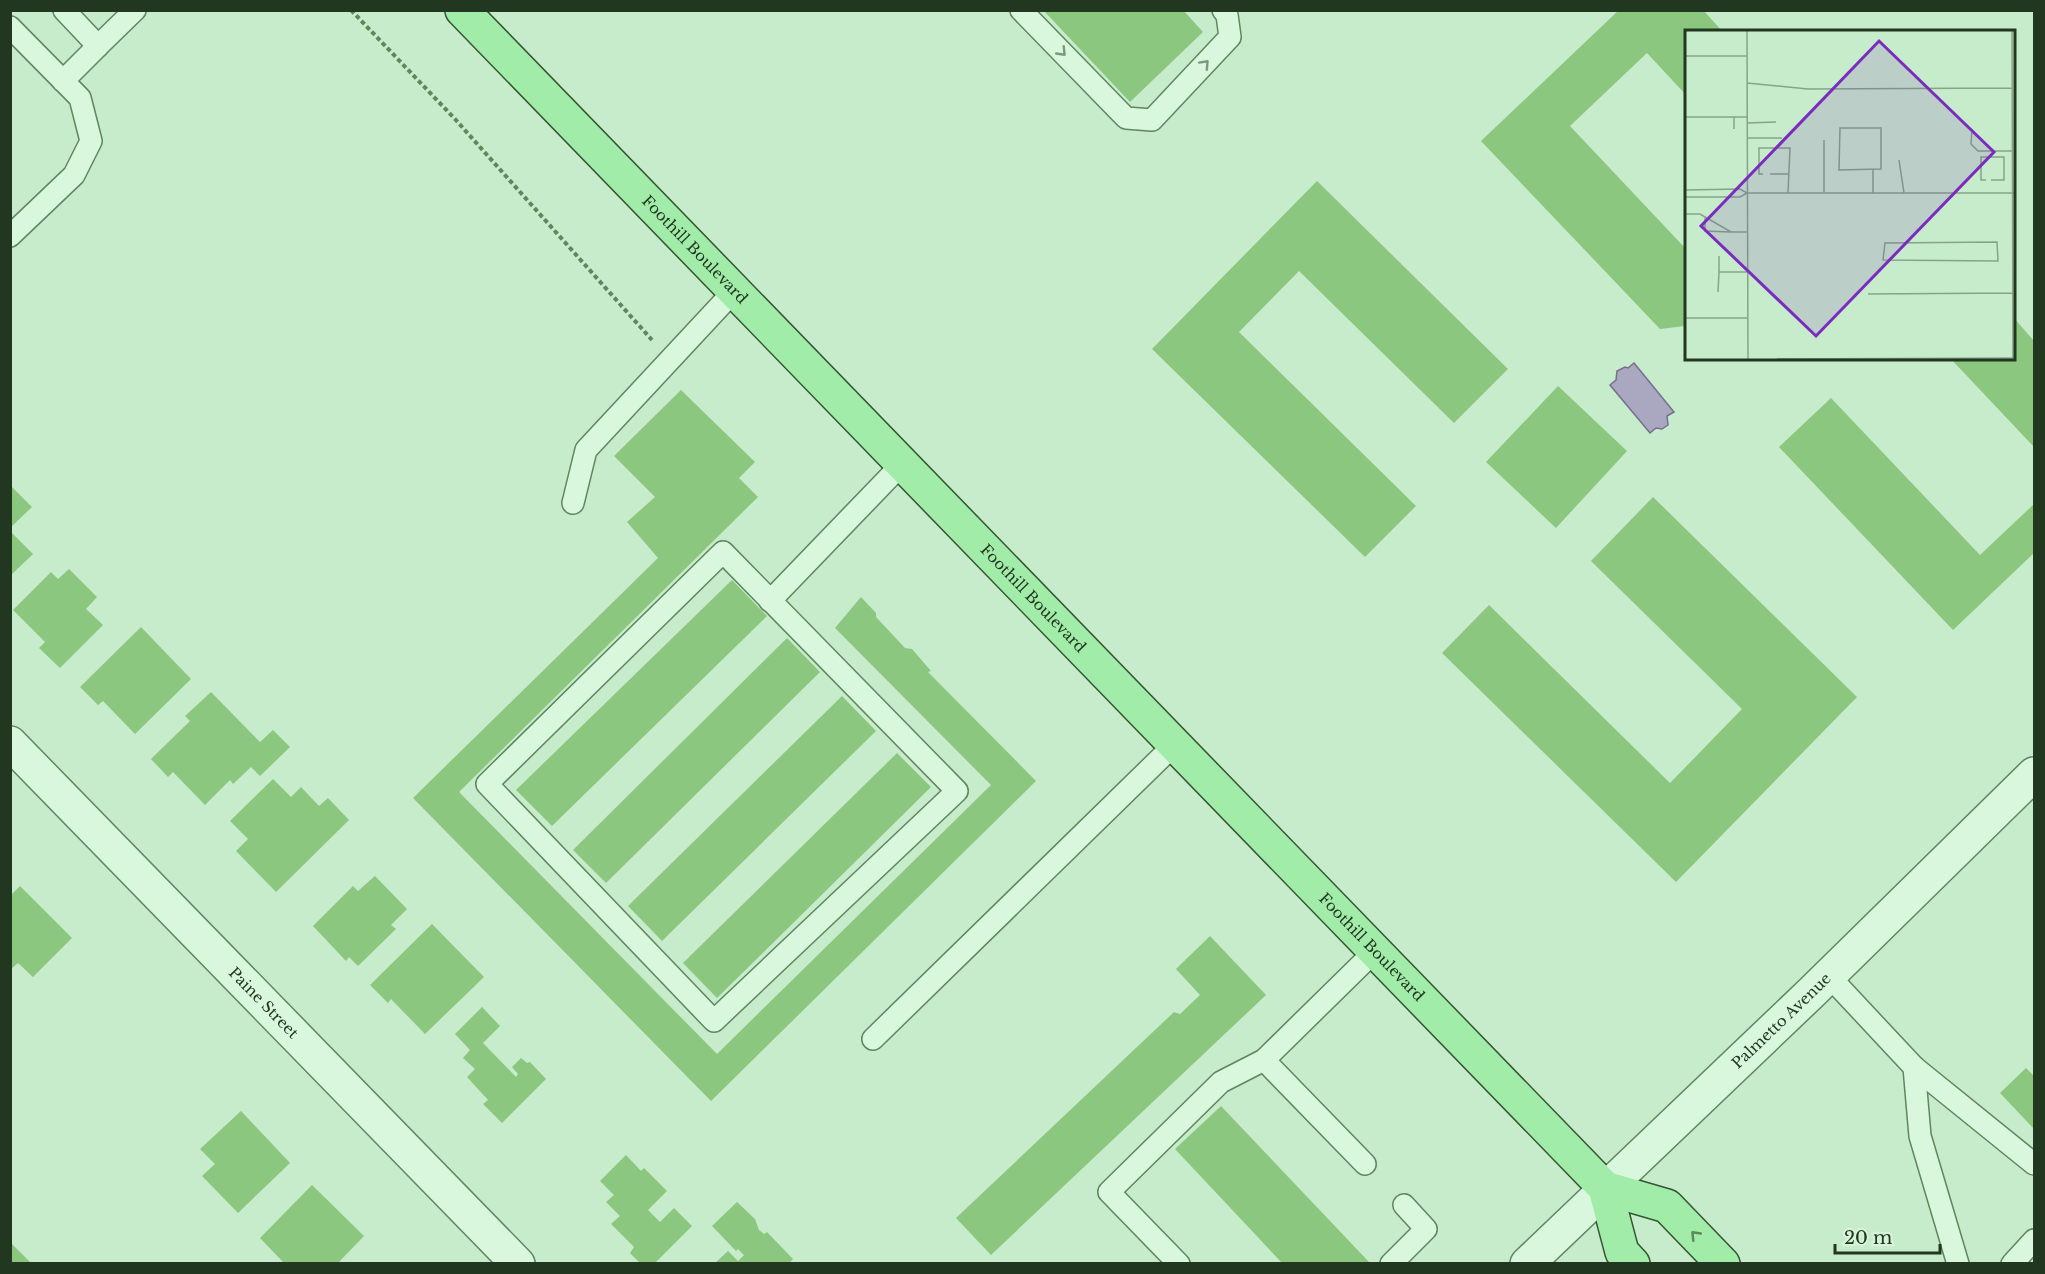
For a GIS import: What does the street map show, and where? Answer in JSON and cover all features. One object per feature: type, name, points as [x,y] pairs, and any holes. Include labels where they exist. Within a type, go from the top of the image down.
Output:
[{"type":"main road","name":"Foothill Boulevard","points":[[462,10],[1605,1188],[1622,1252],[1633,1263]]},
{"type":"main road","name":"Foothill Boulevard","points":[[1605,1188],[1667,1206],[1723,1263]]},
{"type":"street","name":"Paine Street","points":[[10,743],[518,1263]]},
{"type":"street","name":"Palmetto Avenue","points":[[1527,1263],[2034,774]]},
{"type":"lane","points":[[64,10],[99,46]]},
{"type":"lane","points":[[63,81],[135,10]]},
{"type":"lane","points":[[1021,10],[1126,118],[1152,120],[1230,37],[1227,15],[1223,10]]},
{"type":"lane","points":[[10,27],[80,98],[91,141],[74,175],[10,236]]},
{"type":"lane","points":[[573,503],[586,450],[734,291]]},
{"type":"lane","points":[[770,601],[902,464]]},
{"type":"lane","points":[[723,552],[770,601],[957,791],[714,1021],[487,784],[723,552]]},
{"type":"lane","points":[[873,1039],[1175,744]]},
{"type":"lane","points":[[1179,1263],[1109,1192],[1221,1082],[1264,1060],[1375,951]]},
{"type":"lane","points":[[1828,975],[1914,1067],[2034,1164]]},
{"type":"lane","points":[[1264,1060],[1365,1164]]},
{"type":"lane","points":[[1914,1067],[1920,1136],[1958,1263]]},
{"type":"lane","points":[[1391,1263],[1426,1229],[1404,1204]]},
{"type":"lane","points":[[2012,1263],[2034,1240]]},
{"type":"path","points":[[351,10],[455,119],[659,348]]},
{"type":"water","points":[[1634,363],[1674,412],[1667,416],[1668,425],[1662,429],[1656,428],[1650,433],[1610,385],[1616,380],[1617,371],[1628,368]]},
{"type":"building","points":[[1043,10],[1183,10],[1203,32],[1130,102]]},
{"type":"building","points":[[1619,10],[1703,10],[1721,30],[1685,30],[1685,94],[1647,53],[1570,126],[1685,248],[1685,326],[1660,329],[1481,141]]},
{"type":"building","points":[[1317,181],[1508,369],[1454,423],[1299,271],[1239,332],[1416,506],[1365,557],[1152,349]]},
{"type":"building","points":[[2015,319],[2034,341],[2034,447],[1952,360],[2015,360]]},
{"type":"building","points":[[1558,386],[1627,451],[1556,528],[1486,462]]},
{"type":"building","points":[[681,390],[755,462],[739,478],[758,497],[459,792],[717,1054],[991,785],[835,628],[861,597],[905,648],[912,649],[931,671],[928,672],[1036,781],[711,1101],[413,798],[658,558],[627,522],[655,497],[614,456]]},
{"type":"building","points":[[1831,398],[1980,555],[2034,504],[2034,553],[1953,630],[1779,447]]},
{"type":"building","points":[[10,485],[32,507],[10,528]]},
{"type":"building","points":[[1653,497],[1857,697],[1676,882],[1442,653],[1489,605],[1670,783],[1742,709],[1591,561]]},
{"type":"building","points":[[10,531],[33,554],[10,576]]},
{"type":"building","points":[[69,569],[97,597],[86,609],[103,625],[60,668],[39,648],[45,642],[13,610],[51,572],[58,579]]},
{"type":"building","points":[[732,580],[767,616],[552,826],[516,790]]},
{"type":"building","points":[[141,627],[191,679],[135,734],[103,701],[98,705],[80,687]]},
{"type":"building","points":[[787,638],[820,672],[606,883],[573,850]]},
{"type":"building","points":[[211,692],[260,742],[273,730],[290,747],[260,776],[251,767],[233,784],[230,780],[205,805],[173,772],[168,777],[151,759],[190,721],[185,716]]},
{"type":"building","points":[[842,696],[876,731],[662,941],[628,906]]},
{"type":"building","points":[[897,753],[931,787],[717,998],[683,963]]},
{"type":"building","points":[[273,779],[291,797],[301,787],[319,806],[328,798],[349,820],[276,892],[236,851],[248,839],[230,821]]},
{"type":"building","points":[[375,876],[407,909],[391,925],[396,929],[358,966],[349,957],[346,961],[313,926],[353,886],[358,891]]},
{"type":"building","points":[[20,886],[72,938],[33,977],[18,963],[10,970],[10,896]]},
{"type":"building","points":[[432,924],[484,977],[425,1034],[391,999],[388,1003],[370,985]]},
{"type":"building","points":[[1210,936],[1266,995],[991,1255],[956,1218],[1174,1012],[1180,1014],[1200,995],[1176,969]]},
{"type":"building","points":[[482,1007],[500,1026],[483,1043],[516,1077],[518,1074],[512,1067],[521,1058],[527,1063],[530,1062],[546,1079],[502,1123],[483,1104],[488,1100],[467,1077],[475,1069],[463,1058],[470,1050],[455,1034]]},
{"type":"building","points":[[2026,1068],[2034,1076],[2034,1129],[2000,1093]]},
{"type":"building","points":[[1221,1106],[1369,1262],[1368,1264],[1283,1264],[1175,1149]]},
{"type":"building","points":[[241,1111],[290,1163],[238,1213],[202,1176],[215,1164],[200,1149]]},
{"type":"building","points":[[626,1155],[641,1171],[644,1168],[667,1191],[648,1210],[660,1222],[674,1208],[692,1226],[654,1264],[641,1264],[630,1253],[634,1247],[611,1224],[620,1216],[606,1202],[614,1195],[600,1181]]},
{"type":"building","points":[[312,1185],[364,1236],[337,1264],[285,1264],[260,1238]]},
{"type":"building","points":[[737,1202],[755,1219],[759,1230],[764,1234],[767,1232],[793,1259],[788,1264],[714,1264],[728,1251],[738,1261],[744,1255],[738,1249],[736,1251],[712,1226]]},
{"type":"building","points":[[10,1242],[30,1262],[28,1264],[10,1264]]}]
